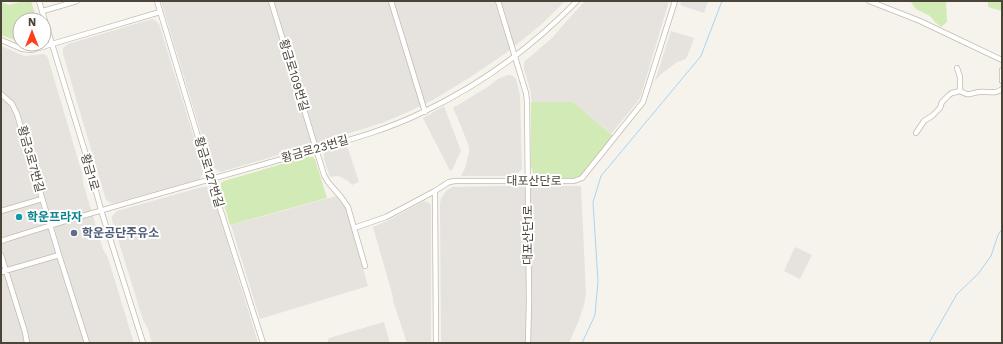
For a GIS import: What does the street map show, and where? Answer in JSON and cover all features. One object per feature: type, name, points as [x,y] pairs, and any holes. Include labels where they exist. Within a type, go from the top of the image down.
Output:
[{"type":"street","name":"황금1로","points":[[39,1],[43,11]]},
{"type":"street","points":[[43,11],[77,1]]},
{"type":"street","name":"황금로127번길","points":[[157,1],[263,343]]},
{"type":"street","name":"황금로109번길","points":[[271,1],[326,178],[348,207],[365,266]]},
{"type":"street","points":[[391,1],[425,112]]},
{"type":"street","points":[[498,1],[515,57]]},
{"type":"street","name":"황금로23번길","points":[[1,241],[101,210],[212,180],[387,128],[425,112],[467,89],[515,57],[544,34],[577,1]]},
{"type":"street","name":"대포산단로","points":[[354,228],[386,217],[449,182],[580,180],[643,102],[675,1]]},
{"type":"street","points":[[869,1],[920,21],[1002,60]]},
{"type":"street","points":[[52,44],[160,12]]},
{"type":"street","points":[[1,40],[12,45]]},
{"type":"street","name":"황금1로","points":[[52,44],[89,165],[101,210],[143,343]]},
{"type":"street","name":"대포산단1로","points":[[515,57],[526,93],[527,102],[528,343]]},
{"type":"street","points":[[957,68],[961,81],[960,92]]},
{"type":"street","points":[[1002,70],[1002,81]]},
{"type":"street","points":[[916,133],[924,121],[940,108],[942,102],[952,93],[996,93],[1002,89]]},
{"type":"street","name":"황금3로7번길","points":[[1,94],[12,104],[17,114],[87,343]]},
{"type":"street","points":[[435,191],[436,343]]},
{"type":"street","points":[[1,212],[42,199]]},
{"type":"street","points":[[1,255],[3,272],[25,332],[27,343]]},
{"type":"street","points":[[3,272],[59,255]]},
{"type":"shaded area","points":[[161,1],[565,1],[543,23],[506,53],[433,100],[382,123],[221,172],[211,166]]},
{"type":"shaded area","points":[[585,1],[669,1],[641,95],[638,101],[611,134],[573,102],[532,102],[524,69],[525,61],[553,37]]},
{"type":"shaded area","points":[[681,1],[708,1],[704,13],[680,5]]},
{"type":"shaded area","points":[[152,19],[159,24],[204,170],[200,179],[111,203],[106,200],[105,197],[63,54],[63,48],[68,44]]},
{"type":"shaded area","points":[[671,31],[694,38],[686,59],[677,62],[660,75],[655,81]]},
{"type":"shaded area","points":[[1,46],[12,51],[12,52],[25,56],[43,54],[48,58],[82,173],[83,183],[134,343],[1,343]]},
{"type":"shaded area","points":[[507,75],[512,75],[516,79],[520,95],[522,169],[515,176],[461,176],[465,168],[469,147],[453,108],[498,79]]},
{"type":"shaded area","points":[[444,106],[461,151],[452,170],[450,171],[423,118]]},
{"type":"shaded area","points":[[346,143],[359,182],[352,185],[341,177],[330,177],[324,159],[324,153],[326,151]]},
{"type":"shaded area","points":[[581,186],[586,293],[579,320],[569,343],[441,343],[441,198],[447,190],[453,187]]},
{"type":"shaded area","points":[[202,187],[209,188],[213,194],[258,343],[152,343],[148,329],[143,320],[112,216],[117,211]]},
{"type":"shaded area","points":[[336,196],[346,209],[368,286],[260,319],[231,225]]},
{"type":"shaded area","points":[[424,201],[431,205],[431,343],[407,343],[393,301],[373,227]]},
{"type":"shaded area","points":[[795,247],[812,255],[800,279],[784,271]]},
{"type":"shaded area","points":[[384,322],[390,343],[328,343],[329,338]]},
{"type":"green space","points":[[23,1],[31,1],[34,12],[12,12],[12,39],[1,35],[1,2],[9,5]]},
{"type":"green space","points":[[910,1],[946,1],[947,22],[941,27],[930,16],[916,9]]},
{"type":"green space","points":[[988,1],[1002,1],[1002,11],[988,7]]},
{"type":"green space","points":[[531,102],[573,102],[613,136],[581,176],[575,178],[542,178],[534,175],[531,166]]},
{"type":"green space","points":[[306,157],[313,157],[315,159],[327,198],[230,225],[220,191],[220,186],[224,181]]},
{"type":"waterway","points":[[582,343],[595,315],[598,281],[593,202],[601,176],[701,56],[722,1]]},
{"type":"waterway","points":[[929,343],[957,294],[978,274],[991,256],[998,235],[1002,229]]},
{"type":"place","name":"학운프라자","points":[[19,217]]},
{"type":"place","name":"학운공단주유소","points":[[74,233]]}]
